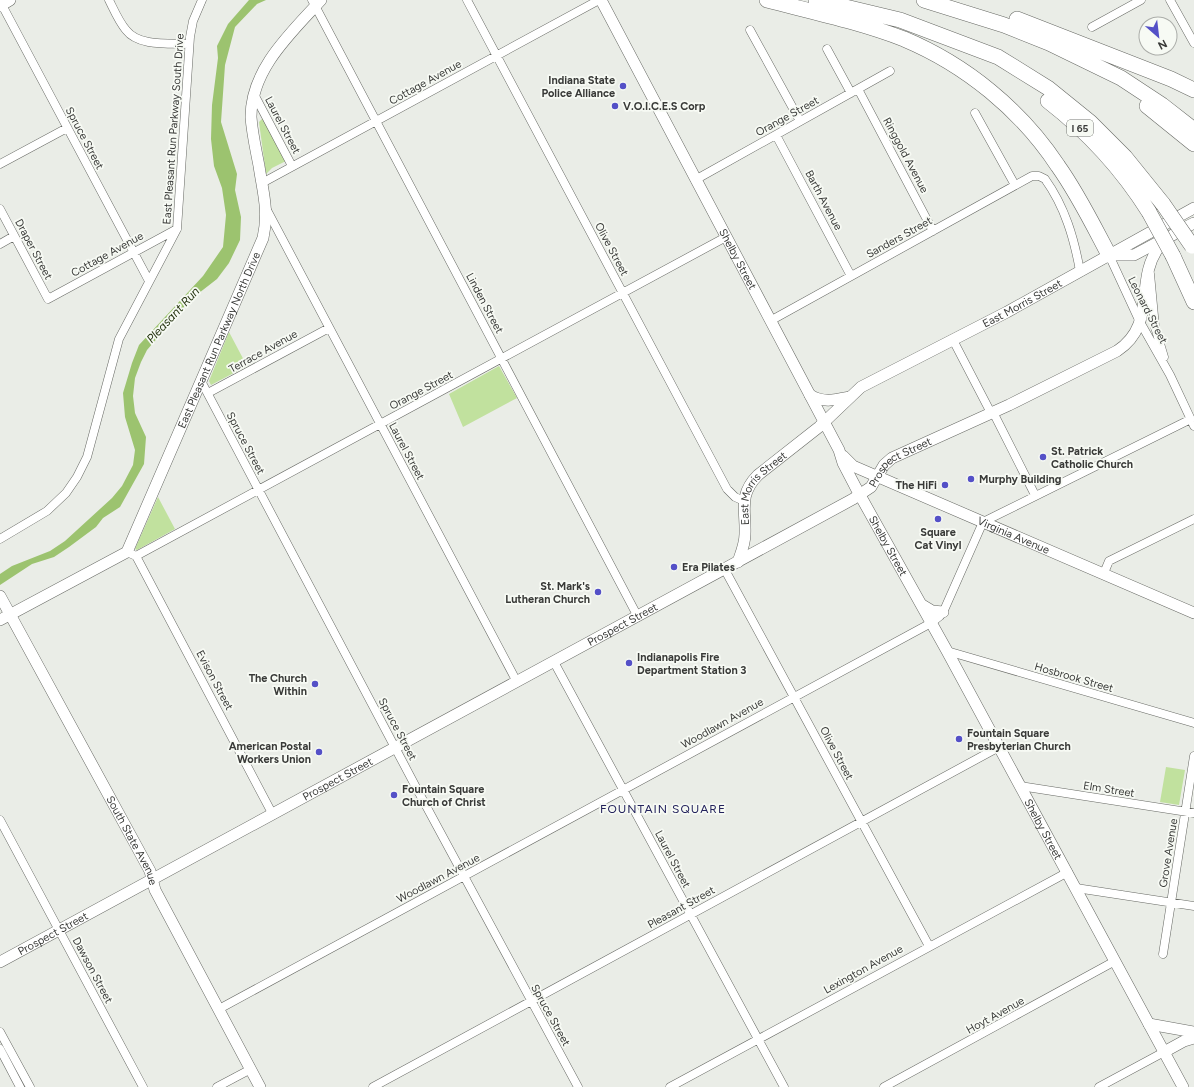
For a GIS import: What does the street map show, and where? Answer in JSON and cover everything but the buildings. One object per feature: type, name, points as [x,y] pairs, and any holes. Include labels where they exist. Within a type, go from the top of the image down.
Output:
[{"type":"highway","points":[[767,0],[863,26],[903,39],[941,58],[977,81],[1012,111],[1047,150],[1071,185],[1109,255]]},
{"type":"highway","name":"I 65","points":[[816,0],[900,20],[972,48],[1028,85],[1083,131],[1116,166],[1149,212],[1173,256],[1194,302]]},
{"type":"highway","points":[[924,0],[955,8],[1026,33],[1121,78],[1162,105],[1194,130]]},
{"type":"highway","points":[[955,8],[1010,16],[1171,79],[1194,90]]},
{"type":"highway","points":[[972,48],[1004,60],[1048,88],[1080,113],[1125,157],[1163,204],[1193,247]]},
{"type":"highway","points":[[1092,65],[1194,144]]},
{"type":"main road","name":"Shelby Street","points":[[600,0],[839,450],[843,463],[860,495],[920,604],[948,651],[1183,1087]]},
{"type":"main road","name":"East Pleasant Run Parkway North Drive","points":[[132,554],[201,381],[259,247],[265,228],[267,210],[252,126],[254,94],[262,73],[272,57],[316,2]]},
{"type":"main road","name":"East Morris Street","points":[[738,562],[745,538],[743,513],[744,501],[750,486],[756,478],[824,422],[850,397],[875,379],[953,340],[1194,208]]},
{"type":"main road","name":"Prospect Street","points":[[1109,255],[1134,255],[1194,223]]},
{"type":"main road","name":"Prospect Street","points":[[0,962],[725,570],[860,495],[871,487],[884,465],[892,458],[1110,355],[1129,341],[1140,322],[1149,268],[1159,246],[1176,232]]},
{"type":"main road","name":"East Morris Street","points":[[810,395],[816,399],[830,401],[850,397]]},
{"type":"main road","name":"Virginia Avenue","points":[[839,450],[850,463],[878,477],[1194,613]]},
{"type":"main road","points":[[0,620],[132,554]]},
{"type":"main road","name":"South State Avenue","points":[[2,598],[140,852],[150,871],[155,890],[220,1009],[260,1087]]},
{"type":"main road","points":[[920,604],[930,611],[943,612]]},
{"type":"main road","points":[[1149,1024],[1194,1032]]},
{"type":"main road","points":[[1164,1052],[1184,1041],[1194,1038]]},
{"type":"street","points":[[109,0],[123,25],[133,37],[144,41],[189,44]]},
{"type":"street","name":"East Pleasant Run Parkway South Drive","points":[[0,538],[47,511],[66,493],[77,477],[87,457],[119,339],[177,229],[189,44],[193,21],[202,0]]},
{"type":"street","name":"Olive Street","points":[[467,0],[727,489],[734,497],[744,501]]},
{"type":"street","name":"Cottage Avenue","points":[[262,183],[600,0]]},
{"type":"street","points":[[1092,27],[1141,0]]},
{"type":"street","points":[[1170,0],[1194,43]]},
{"type":"street","name":"Linden Street","points":[[316,2],[376,122],[638,617]]},
{"type":"street","name":"Spruce Street","points":[[4,3],[67,128],[149,281]]},
{"type":"street","points":[[750,30],[800,122]]},
{"type":"street","name":"Ringgold Avenue","points":[[827,49],[855,91],[933,231]]},
{"type":"street","name":"Orange Street","points":[[695,180],[890,71]]},
{"type":"street","name":"Laurel Street","points":[[254,94],[292,166]]},
{"type":"street","points":[[975,113],[1015,185]]},
{"type":"street","points":[[0,164],[67,128]]},
{"type":"street","name":"Barth Avenue","points":[[776,135],[851,276]]},
{"type":"street","name":"Sanders Street","points":[[770,321],[1029,177],[1039,176],[1047,182],[1067,219],[1073,238],[1080,271]]},
{"type":"street","name":"Draper Street","points":[[0,209],[48,299]]},
{"type":"street","name":"Laurel Street","points":[[267,210],[517,682]]},
{"type":"street","name":"Cottage Avenue","points":[[48,299],[177,229]]},
{"type":"street","points":[[0,244],[14,236]]},
{"type":"street","name":"Orange Street","points":[[132,554],[259,490],[726,237]]},
{"type":"street","name":"Leonard Street","points":[[1109,255],[1140,322],[1170,375],[1192,422]]},
{"type":"street","name":"Leonard Street","points":[[1149,268],[1156,333],[1170,375]]},
{"type":"street","name":"Terrace Avenue","points":[[208,393],[329,328]]},
{"type":"street","points":[[953,340],[1035,495]]},
{"type":"street","name":"Spruce Street","points":[[201,381],[395,748],[578,1087]]},
{"type":"street","points":[[983,522],[1035,495],[1192,422]]},
{"type":"street","points":[[1104,573],[1109,561],[1194,519]]},
{"type":"street","name":"Woodlawn Avenue","points":[[220,1009],[931,623],[943,612],[983,522]]},
{"type":"street","name":"Evison Street","points":[[132,554],[273,815]]},
{"type":"street","name":"Olive Street","points":[[725,570],[929,946]]},
{"type":"street","name":"Hosbrook Street","points":[[948,651],[1194,723]]},
{"type":"street","name":"Laurel Street","points":[[554,662],[784,1087]]},
{"type":"street","name":"Pleasant Street","points":[[373,1087],[999,747]]},
{"type":"street","name":"Grove Avenue","points":[[1163,954],[1194,756]]},
{"type":"street","name":"Elm Street","points":[[1020,786],[1194,813]]},
{"type":"street","name":"Dawson Street","points":[[0,820],[143,1087]]},
{"type":"street","name":"Lexington Avenue","points":[[670,1087],[1068,872]]},
{"type":"street","points":[[1076,888],[1194,906]]},
{"type":"street","name":"Hoyt Avenue","points":[[884,1087],[1115,961]]},
{"type":"street","points":[[0,1032],[30,1087]]},
{"type":"street","points":[[0,1049],[20,1087]]},
{"type":"street","points":[[1099,1087],[1164,1052]]},
{"type":"street","points":[[218,1087],[250,1069]]},
{"type":"shaded area","points":[[263,118],[286,161],[272,168],[266,174],[259,122]]},
{"type":"shaded area","points":[[229,332],[247,366],[211,385],[209,381]]},
{"type":"shaded area","points":[[499,366],[517,398],[463,427],[449,394]]},
{"type":"shaded area","points":[[158,497],[175,529],[137,550],[135,549]]},
{"type":"shaded area","points":[[1166,767],[1185,770],[1179,805],[1160,802]]},
{"type":"water","name":"Pleasant Run","points":[[249,0],[266,0],[257,4],[235,27],[225,65],[221,122],[237,174],[235,190],[241,217],[240,240],[229,263],[217,279],[190,300],[147,350],[141,362],[135,378],[133,396],[135,413],[146,437],[144,464],[120,507],[103,518],[96,527],[54,557],[32,564],[0,585],[0,574],[12,566],[50,551],[65,541],[112,498],[122,486],[133,465],[135,450],[125,417],[123,393],[139,345],[203,276],[223,247],[226,215],[222,188],[214,166],[211,139],[212,105],[218,58],[217,46],[228,24]]},
{"type":"place","name":"Indiana State Police Alliance","points":[[623,86]]},
{"type":"place","name":"V.O.I.C.E.S Corp","points":[[615,106]]},
{"type":"place","name":"St. Patrick Catholic Church","points":[[1043,457]]},
{"type":"place","name":"Murphy Building","points":[[971,479]]},
{"type":"place","name":"The HiFi","points":[[945,485]]},
{"type":"place","name":"Square Cat Vinyl","points":[[938,519]]},
{"type":"place","name":"Era Pilates","points":[[674,567]]},
{"type":"place","name":"St. Mark's Lutheran Church","points":[[598,592]]},
{"type":"place","name":"Indianapolis Fire Department Station 3","points":[[629,663]]},
{"type":"place","name":"The Church Within","points":[[315,684]]},
{"type":"place","name":"Fountain Square Presbyterian Church","points":[[959,739]]},
{"type":"place","name":"American Postal Workers Union","points":[[319,752]]},
{"type":"place","name":"Fountain Square Church of Christ","points":[[394,795]]},
{"type":"district","name":"FOUNTAIN SQUARE","points":[[663,809]]}]
